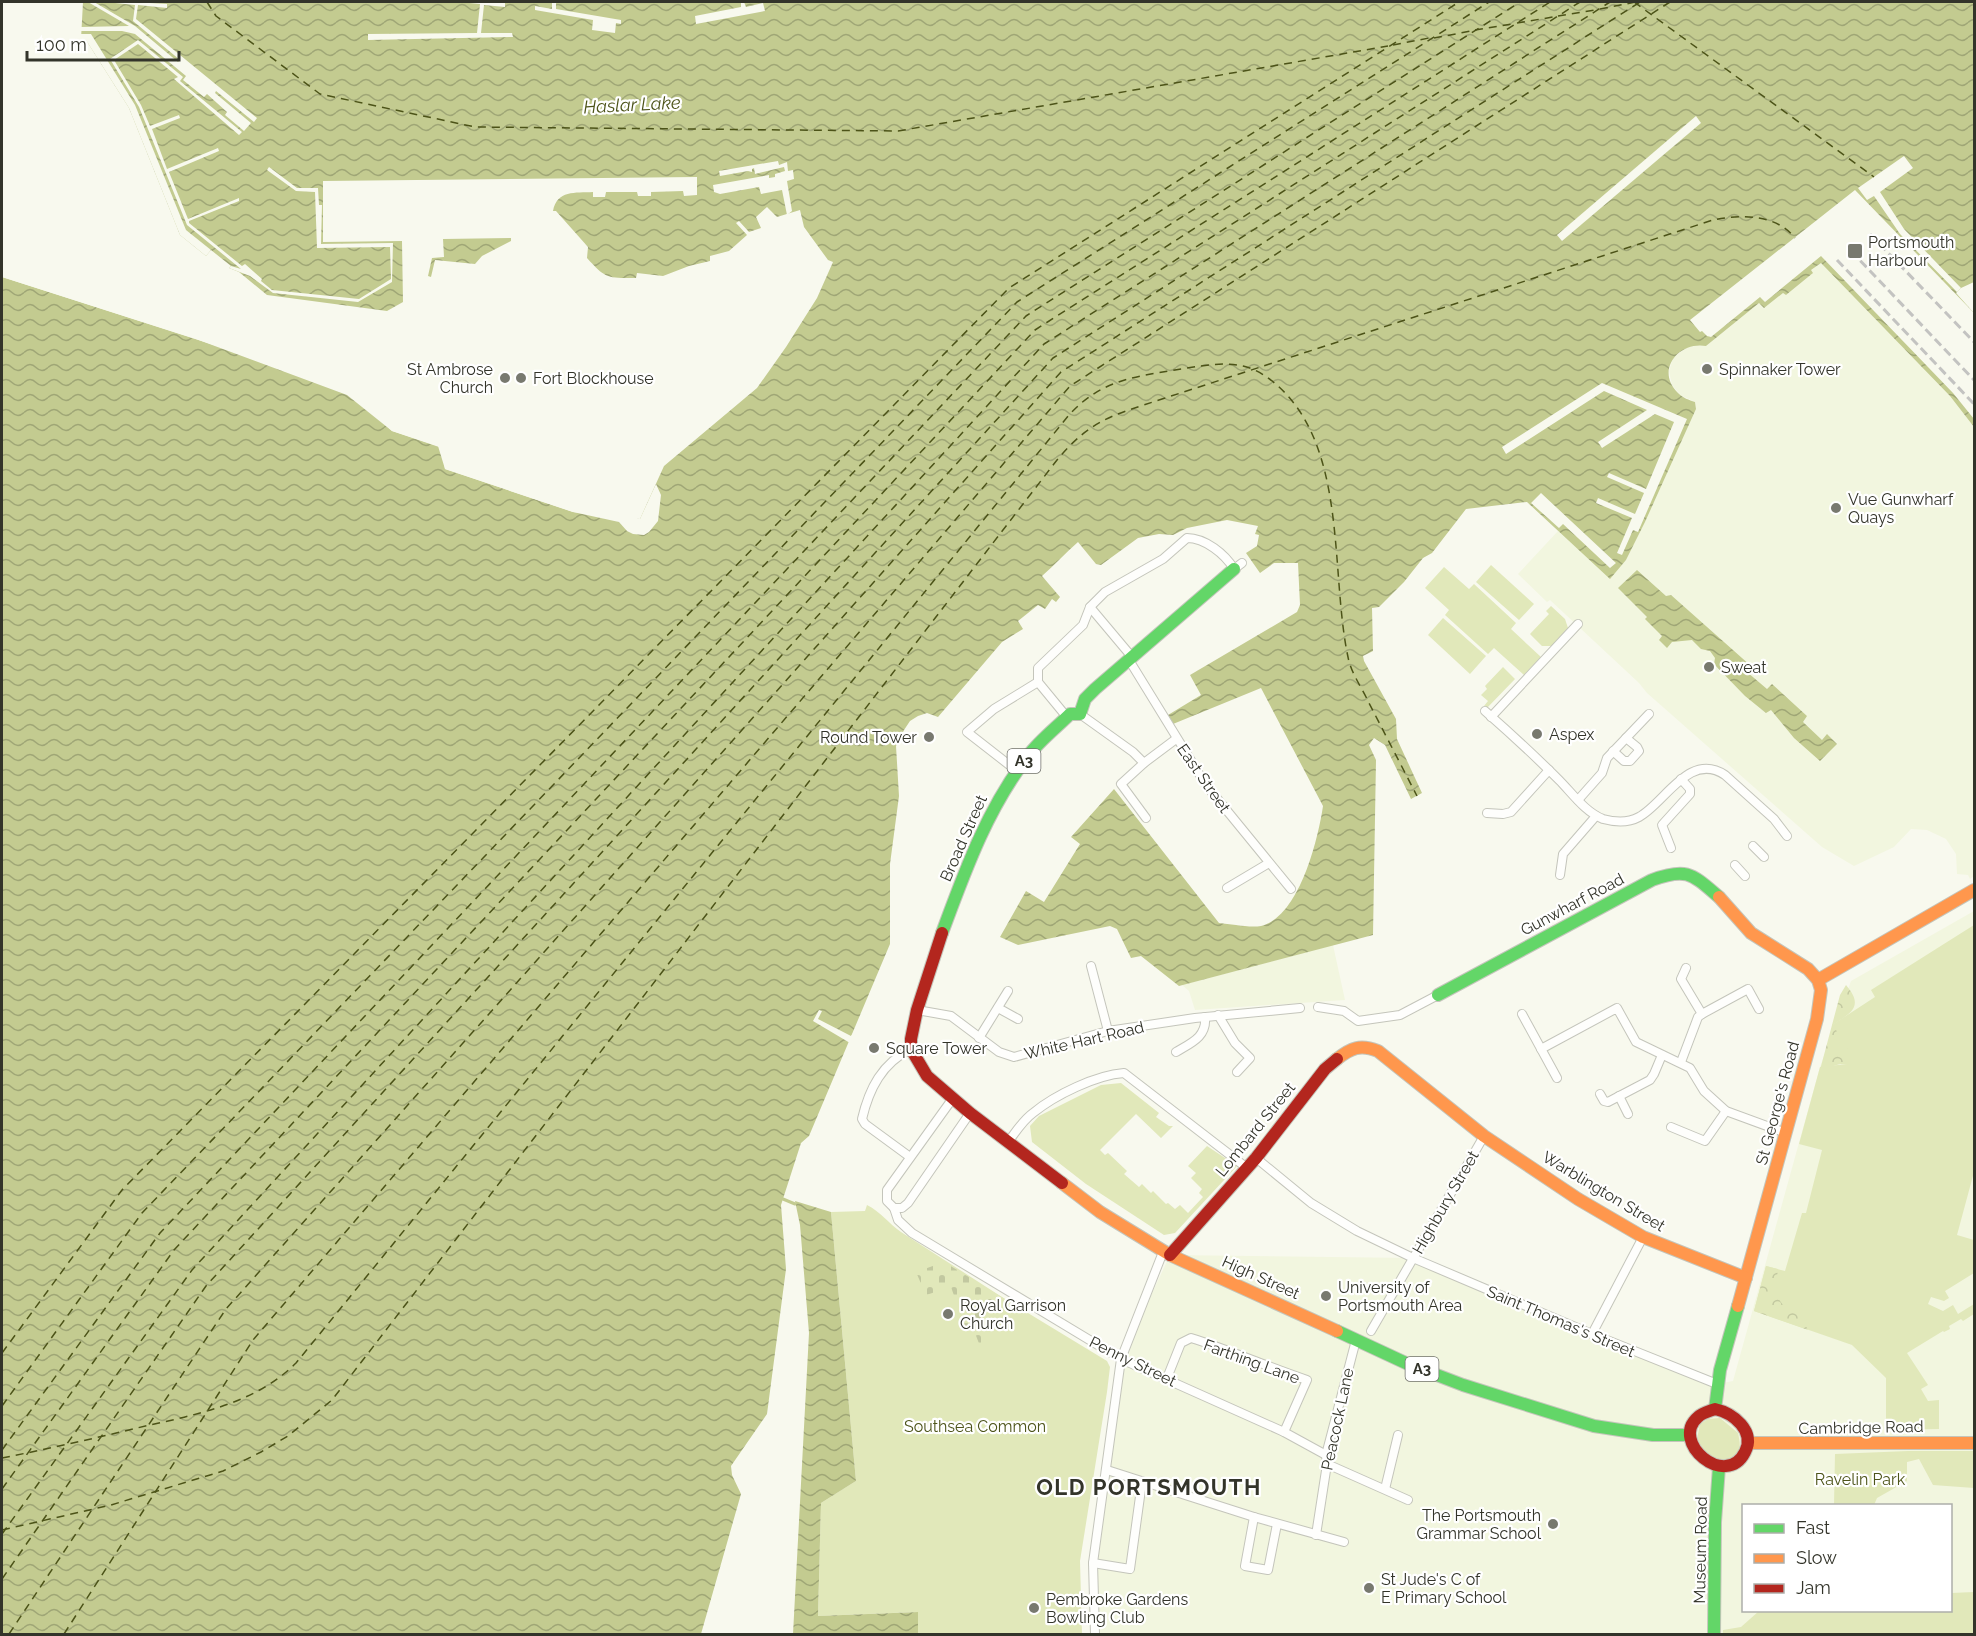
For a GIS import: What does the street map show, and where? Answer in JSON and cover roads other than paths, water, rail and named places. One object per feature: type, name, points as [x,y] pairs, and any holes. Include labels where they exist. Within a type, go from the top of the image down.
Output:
[{"type":"main road","points":[[1066,716],[1080,714],[1082,705],[1089,695],[1238,566]]},
{"type":"main road","name":"Broad Street","points":[[911,1049],[917,1010],[946,921],[976,843],[993,807],[1029,754],[1066,716]]},
{"type":"main road","name":"Gunwharf Road","points":[[1438,995],[1652,880],[1682,872],[1697,878],[1720,898],[1751,933],[1806,967],[1818,980]]},
{"type":"main road","points":[[1818,980],[1974,890]]},
{"type":"main road","name":"St George's Road","points":[[1715,1409],[1717,1384],[1821,1002],[1822,993],[1818,980]]},
{"type":"main road","name":"Lombard Street","points":[[1166,1253],[1256,1158],[1325,1069],[1351,1048],[1366,1046],[1378,1051]]},
{"type":"main road","name":"High Street","points":[[911,1049],[927,1076],[970,1113],[1100,1212],[1166,1253],[1408,1364],[1463,1385],[1594,1426],[1653,1435],[1689,1435]]},
{"type":"main road","name":"Warblington Street","points":[[1378,1051],[1484,1136],[1578,1199],[1643,1237],[1746,1278]]},
{"type":"main road","points":[[1715,1409],[1731,1413],[1737,1419],[1747,1433],[1748,1443],[1741,1459],[1734,1464],[1719,1467],[1706,1462],[1690,1443],[1689,1435],[1690,1426],[1699,1414],[1715,1409]]},
{"type":"main road","name":"Cambridge Road","points":[[1748,1443],[1974,1443]]},
{"type":"main road","name":"Museum Road","points":[[1714,1635],[1715,1522],[1719,1467]]},
{"type":"street","points":[[1066,716],[1038,682],[1038,668],[1083,625],[1090,607],[1105,592],[1163,559],[1187,538],[1197,539],[1238,566]]},
{"type":"street","name":"East Street","points":[[1090,607],[1130,658],[1206,785],[1291,889]]},
{"type":"street","points":[[1578,624],[1488,714],[1596,816],[1613,821],[1636,819],[1690,773],[1704,769],[1722,773],[1774,819],[1787,836]]},
{"type":"street","points":[[1017,771],[967,732],[994,708],[1038,682]]},
{"type":"street","points":[[1080,714],[1133,752],[1144,763]]},
{"type":"street","points":[[1578,800],[1602,772],[1605,760],[1649,714]]},
{"type":"street","points":[[1146,818],[1121,784],[1176,738]]},
{"type":"street","points":[[1613,752],[1628,762],[1638,753],[1637,747],[1626,738]]},
{"type":"street","points":[[1486,813],[1511,812],[1549,770]]},
{"type":"street","points":[[1671,848],[1662,825],[1690,794],[1690,789],[1682,779]]},
{"type":"street","points":[[1560,875],[1564,852],[1596,816]]},
{"type":"street","points":[[1753,846],[1764,857]]},
{"type":"street","points":[[1227,888],[1269,863]]},
{"type":"street","points":[[1735,865],[1745,876]]},
{"type":"street","points":[[1091,966],[1108,1031]]},
{"type":"street","points":[[1686,968],[1681,979],[1702,1014]]},
{"type":"street","points":[[1681,1062],[1698,1017],[1702,1014],[1748,989],[1759,1009]]},
{"type":"street","points":[[980,1038],[1008,991]]},
{"type":"street","name":"Gunwharf Road","points":[[1318,1007],[1344,1011],[1358,1021],[1400,1015],[1438,995]]},
{"type":"street","points":[[998,1008],[1018,1019]]},
{"type":"street","name":"White Hart Road","points":[[917,1010],[951,1016],[1004,1054],[1014,1057],[1108,1031],[1218,1015],[1300,1008]]},
{"type":"street","points":[[1541,1049],[1617,1008],[1636,1042],[1690,1068],[1704,1091],[1726,1111],[1786,1133]]},
{"type":"street","points":[[1522,1014],[1557,1078]]},
{"type":"street","points":[[1218,1015],[1235,1043],[1250,1058],[1237,1072]]},
{"type":"street","points":[[1176,1052],[1202,1035],[1206,1026],[1205,1017]]},
{"type":"street","points":[[910,1157],[865,1124],[862,1119],[874,1084],[882,1071],[897,1056],[911,1049]]},
{"type":"street","points":[[1600,1094],[1606,1102],[1650,1080],[1662,1055]]},
{"type":"street","points":[[1008,1142],[1032,1113],[1052,1101],[1109,1074],[1124,1073],[1247,1168]]},
{"type":"street","points":[[1619,1096],[1628,1114]]},
{"type":"street","points":[[953,1098],[886,1193],[887,1201],[894,1208],[902,1208],[908,1203],[970,1113]]},
{"type":"street","points":[[1671,1127],[1705,1141],[1726,1111]]},
{"type":"street","name":"Highbury Street","points":[[1371,1331],[1484,1136]]},
{"type":"street","name":"Saint Thomas's Street","points":[[1256,1158],[1311,1203],[1357,1232],[1592,1334],[1717,1384]]},
{"type":"street","name":"Penny Street","points":[[894,1208],[901,1224],[912,1233],[1121,1359],[1284,1432],[1327,1460],[1408,1500]]},
{"type":"street","points":[[1592,1334],[1643,1237]]},
{"type":"street","points":[[1095,1635],[1093,1563],[1121,1359],[1166,1253]]},
{"type":"street","name":"Farthing Lane","points":[[1167,1378],[1180,1343],[1191,1338],[1307,1380],[1284,1432]]},
{"type":"street","name":"Peacock Lane","points":[[1316,1535],[1327,1460],[1356,1340]]},
{"type":"street","points":[[1384,1490],[1398,1435]]},
{"type":"street","points":[[1107,1470],[1277,1524],[1344,1542]]},
{"type":"street","points":[[1093,1563],[1130,1569],[1142,1482]]},
{"type":"street","points":[[1254,1517],[1245,1566],[1268,1570],[1277,1524]]},
{"type":"water","name":"Haslar Lake","points":[[83,2],[1974,2],[1974,282],[1956,293],[1974,313],[1974,427],[1950,396],[1821,263],[1811,270],[1813,273],[1786,295],[1783,293],[1764,308],[1759,303],[1706,346],[1687,348],[1679,353],[1669,367],[1671,384],[1684,398],[1695,402],[1696,409],[1626,560],[1610,579],[1527,502],[1466,509],[1432,553],[1423,558],[1404,582],[1379,607],[1372,608],[1373,651],[1363,656],[1364,661],[1396,719],[1397,739],[1422,793],[1411,799],[1385,745],[1374,738],[1369,745],[1376,760],[1373,935],[1179,986],[1141,956],[1131,958],[1117,929],[1110,926],[1018,945],[1000,937],[1026,891],[1044,902],[1080,844],[1071,837],[1114,789],[1219,923],[1261,926],[1274,920],[1286,908],[1296,893],[1311,857],[1323,806],[1261,688],[1173,724],[1168,715],[1201,695],[1190,675],[1297,612],[1300,605],[1298,563],[1274,563],[1260,573],[1246,553],[1257,546],[1259,535],[1255,534],[1258,526],[1227,520],[1187,528],[1173,535],[1159,534],[1138,538],[1101,565],[1096,564],[1078,542],[1042,576],[1060,597],[1056,602],[1052,599],[1045,609],[1038,605],[1018,621],[1023,629],[1002,642],[938,717],[927,713],[910,721],[896,746],[899,796],[890,864],[890,944],[809,1136],[801,1143],[781,1205],[786,1269],[767,1414],[731,1466],[732,1475],[741,1494],[701,1634],[2,1634],[2,277],[196,339],[347,395],[392,431],[442,448],[445,469],[573,512],[640,519],[664,466],[757,388],[817,298],[833,262],[828,260],[804,227],[800,210],[777,217],[767,207],[756,217],[761,228],[749,232],[739,221],[736,223],[747,235],[729,251],[710,256],[710,261],[663,276],[637,273],[636,278],[613,277],[603,274],[587,258],[588,247],[556,211],[553,211],[558,199],[573,193],[593,192],[593,197],[605,197],[606,192],[637,192],[638,196],[651,196],[651,192],[683,191],[684,196],[697,195],[697,177],[323,181],[323,242],[402,241],[403,302],[387,311],[267,295],[239,272],[229,268],[231,266],[211,250],[206,256],[180,235],[129,108],[86,40],[81,39]]},
{"type":"water","points":[[511,238],[511,241],[482,256],[475,264],[435,260],[431,277],[428,276],[432,258],[444,257],[443,239]]},
{"type":"water","points":[[1637,570],[1666,596],[1671,595],[1751,666],[1747,672],[1767,689],[1772,684],[1807,716],[1803,722],[1822,740],[1827,734],[1837,744],[1820,761],[1794,738],[1771,710],[1766,713],[1745,696],[1714,664],[1715,658],[1710,651],[1701,649],[1692,640],[1672,642],[1667,648],[1659,640],[1662,636],[1645,619],[1647,617],[1618,588]]},
{"type":"water","points":[[795,1201],[831,1212],[856,1481],[821,1503],[818,1616],[918,1612],[918,1634],[793,1634],[809,1333],[800,1225]]},
{"type":"waterway","points":[[783,1199],[795,1204]]},
{"type":"railway","points":[[1870,234],[1974,342]]},
{"type":"railway","points":[[1851,251],[1974,380]]},
{"type":"railway","points":[[1837,260],[1974,404]]},
{"type":"place","name":"Portsmouth Harbour","points":[[1855,251]]},
{"type":"place","name":"Spinnaker Tower","points":[[1707,369]]},
{"type":"place","name":"St Ambrose Church","points":[[505,378]]},
{"type":"place","name":"Fort Blockhouse","points":[[521,378]]},
{"type":"place","name":"Vue Gunwharf Quays","points":[[1836,508]]},
{"type":"place","name":"Sweat","points":[[1709,667]]},
{"type":"place","name":"Aspex","points":[[1537,734]]},
{"type":"place","name":"Round Tower","points":[[929,737]]},
{"type":"place","name":"Square Tower","points":[[874,1048]]},
{"type":"place","name":"University of Portsmouth Area","points":[[1326,1296]]},
{"type":"place","name":"Royal Garrison Church","points":[[948,1314]]},
{"type":"place","name":"The Portsmouth Grammar School","points":[[1553,1524]]},
{"type":"place","name":"St Jude's C of E Primary School","points":[[1369,1588]]},
{"type":"place","name":"Pembroke Gardens Bowling Club","points":[[1034,1608]]},
{"type":"district","name":"OLD PORTSMOUTH","points":[[1149,1487]]},
{"type":"park label","name":"Southsea Common","points":[[975,1426]]},
{"type":"park label","name":"Ravelin Park","points":[[1860,1479]]}]
